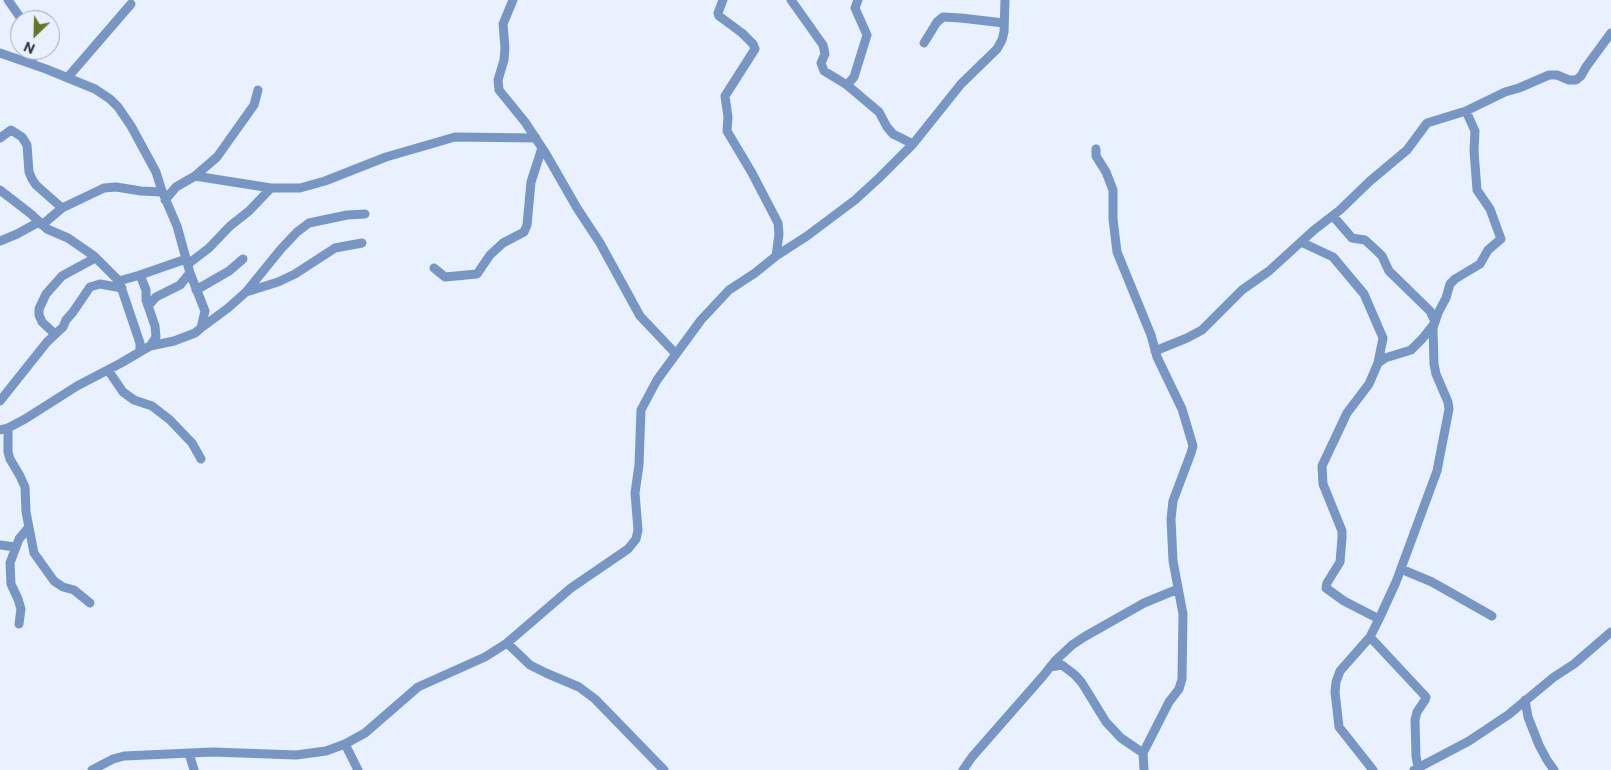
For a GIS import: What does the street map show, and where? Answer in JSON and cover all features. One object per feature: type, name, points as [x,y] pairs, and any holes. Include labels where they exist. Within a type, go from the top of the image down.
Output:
[{"type":"street","points":[[513,0],[503,24],[504,54],[498,87],[536,138],[596,237],[640,316],[676,354]]},
{"type":"street","points":[[723,0],[718,13],[719,16],[754,44],[755,49],[725,96],[728,117],[727,132],[752,173],[778,223],[779,234],[776,256]]},
{"type":"street","points":[[791,0],[823,45],[824,54],[821,63],[824,70],[847,85],[879,112],[889,131],[913,144]]},
{"type":"street","points":[[847,85],[854,77],[867,35],[855,7],[858,0]]},
{"type":"street","points":[[92,770],[106,762],[124,756],[214,752],[296,755],[326,751],[345,744],[365,733],[418,687],[474,662],[507,643],[571,588],[628,549],[636,539],[638,524],[635,492],[639,465],[641,410],[657,380],[705,316],[729,290],[756,273],[776,256],[807,236],[855,200],[913,144],[961,84],[997,49],[1004,32],[1005,0]]},
{"type":"street","points":[[68,77],[131,4]]},
{"type":"street","points":[[924,43],[937,22],[943,17],[1004,23]]},
{"type":"street","points":[[1156,351],[1202,330],[1242,290],[1269,270],[1333,216],[1407,150],[1427,123],[1466,111],[1504,92],[1520,88],[1549,75],[1569,80],[1578,79],[1611,33]]},
{"type":"street","points":[[0,53],[68,77],[103,93],[118,107],[156,172],[179,232],[196,290],[205,311],[202,328]]},
{"type":"street","points":[[0,241],[41,223],[62,208],[110,187],[163,194],[195,176],[214,161],[236,132],[254,105],[258,90]]},
{"type":"street","points":[[1378,363],[1385,358],[1410,350],[1422,339],[1435,323],[1450,284],[1480,264],[1488,250],[1501,239],[1490,209],[1477,190],[1474,151],[1476,131],[1466,111]]},
{"type":"street","points":[[0,138],[11,130],[22,137],[27,145],[29,172],[32,179],[36,186],[62,208]]},
{"type":"street","points":[[195,176],[271,188],[291,189],[307,187],[326,181],[386,156],[456,136],[536,138]]},
{"type":"street","points":[[434,268],[445,277],[477,274],[490,255],[503,243],[522,233],[527,227],[531,182],[542,148]]},
{"type":"street","points":[[1096,149],[1096,156],[1106,172],[1112,190],[1117,252],[1165,374],[1182,408],[1193,446],[1172,506],[1172,555],[1184,624],[1182,682],[1166,707],[1143,753],[1144,770]]},
{"type":"street","points":[[0,401],[54,334],[63,327],[90,287],[100,284],[120,284],[140,275],[188,265],[209,248],[230,226],[250,211],[271,188]]},
{"type":"street","points":[[0,190],[53,232],[68,238],[95,258],[120,284],[140,343],[140,351]]},
{"type":"street","points":[[90,603],[74,590],[57,584],[47,574],[34,553],[24,482],[12,463],[4,429],[25,419],[76,386],[151,345],[179,340],[195,333],[246,292],[281,249],[297,232],[309,223],[347,214],[364,214]]},
{"type":"street","points":[[1333,216],[1352,238],[1365,240],[1377,250],[1389,271],[1430,311],[1435,323],[1433,342],[1435,370],[1449,409],[1437,471],[1401,569],[1370,637],[1340,671],[1336,682],[1339,727],[1373,770]]},
{"type":"street","points":[[1301,242],[1332,257],[1364,294],[1383,338],[1378,363],[1369,384],[1343,421],[1323,461],[1321,472],[1323,484],[1342,532],[1340,562],[1326,588],[1344,601],[1379,619]]},
{"type":"street","points":[[246,292],[296,274],[335,248],[362,243]]},
{"type":"street","points":[[54,334],[42,322],[39,315],[39,309],[46,294],[62,276],[95,258]]},
{"type":"street","points":[[177,287],[196,290],[229,271],[243,259]]},
{"type":"street","points":[[148,306],[156,297],[177,287],[184,281],[188,265]]},
{"type":"street","points":[[140,275],[146,290],[145,297],[156,326],[156,336],[151,345]]},
{"type":"street","points":[[108,370],[123,392],[134,400],[152,406],[170,420],[189,439],[201,459]]},
{"type":"street","points":[[19,624],[20,604],[12,585],[10,563],[19,539],[29,527]]},
{"type":"street","points":[[1,542],[15,547]]},
{"type":"street","points":[[1401,569],[1432,582],[1492,616]]},
{"type":"street","points":[[0,585],[12,585]]},
{"type":"street","points":[[963,770],[1055,661],[1084,637],[1144,603],[1178,590]]},
{"type":"street","points":[[1370,637],[1426,697],[1426,700],[1417,712],[1415,720],[1416,769],[1483,732],[1574,664],[1611,632]]},
{"type":"street","points":[[507,643],[530,665],[579,687],[595,699],[664,770]]},
{"type":"street","points":[[1050,666],[1062,665],[1075,675],[1106,722],[1121,738],[1143,753]]},
{"type":"street","points":[[1525,700],[1528,717],[1539,745],[1554,770]]},
{"type":"street","points":[[345,744],[358,770]]},
{"type":"street","points":[[190,753],[193,770]]}]
